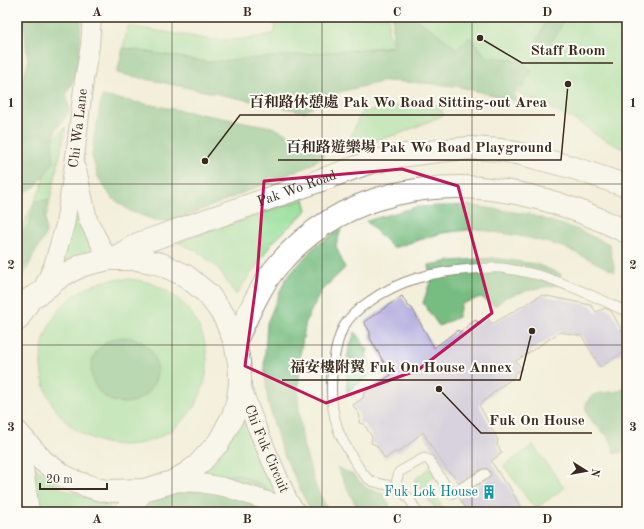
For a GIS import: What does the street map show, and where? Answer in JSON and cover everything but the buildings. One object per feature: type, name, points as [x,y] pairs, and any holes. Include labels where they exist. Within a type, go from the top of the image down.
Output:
[{"type":"main road","name":"Pak Wo Road","points":[[110,259],[138,244],[368,163],[399,156],[471,148],[501,150],[570,167],[627,186]]},
{"type":"main road","points":[[235,342],[256,298],[266,281],[288,253],[313,232],[336,217],[371,201],[393,194],[416,189],[438,187],[481,188],[506,191],[557,204],[627,232]]},
{"type":"main road","name":"Pak Wo Road","points":[[17,320],[29,300],[61,276],[83,265],[110,259],[137,259],[161,264],[186,276],[208,294],[224,316],[235,342],[239,362],[240,383],[234,414],[219,442],[198,465],[186,474],[172,482],[144,490],[108,492],[73,481],[43,461],[17,432]]},
{"type":"main road","name":"Pak Wo Road","points":[[17,432],[28,512]]},
{"type":"main road","points":[[126,512],[144,490]]},
{"type":"street","name":"Chi Wa Lane","points":[[92,17],[90,46],[84,80],[75,157],[88,220],[110,259]]},
{"type":"street","points":[[29,300],[53,266],[65,225],[75,157]]},
{"type":"street","name":"Chi Fuk Circuit","points":[[240,383],[257,428],[290,502],[297,512]]},
{"type":"street","name":"Chi Fuk Circuit","points":[[172,482],[200,483],[224,487],[286,507],[292,512]]},
{"type":"lane","points":[[417,512],[408,495],[395,487],[370,480],[364,476],[338,432],[333,414],[331,392],[333,362],[343,326],[356,311],[387,290],[406,281],[434,273],[500,268],[538,275],[555,280],[627,312]]},
{"type":"lane","points":[[395,487],[399,472],[424,458],[429,460],[451,494],[485,474]]},
{"type":"highlighted area","points":[[402,169],[458,186],[492,313],[418,370],[326,403],[245,366],[257,277],[264,181]]},
{"type":"green space","points":[[23,17],[81,17],[79,70],[66,94],[70,111],[56,129],[52,146],[54,162],[35,187],[25,192],[21,208],[17,213],[17,97],[28,62]]},
{"type":"green space","points":[[275,17],[389,17],[388,31],[393,45],[393,17],[627,17],[627,151],[596,135],[577,121],[514,90],[504,76],[393,46],[284,57],[208,62],[123,48],[128,26],[213,40],[248,39],[275,33]]},
{"type":"green space","points":[[393,17],[411,17],[429,27],[457,49],[469,37],[486,56],[522,61],[532,71],[524,82],[525,85],[514,90],[517,101],[456,86],[386,81],[339,92],[304,112],[117,73],[123,48],[208,62],[393,47]]},
{"type":"green space","points":[[549,17],[563,17],[560,29],[546,50],[535,49],[541,31]]},
{"type":"green space","points":[[102,96],[272,127],[325,155],[309,166],[172,222],[154,220],[130,211],[111,197],[98,177],[92,156]]},
{"type":"green space","points":[[417,105],[439,106],[444,115],[399,134],[346,148],[359,117],[363,112],[389,107]]},
{"type":"green space","points":[[66,127],[47,214],[30,264],[17,284],[17,232],[24,223],[41,188],[53,139]]},
{"type":"green space","points":[[77,168],[108,259],[40,293]]},
{"type":"green space","points":[[304,199],[307,210],[272,243],[236,295],[218,268],[197,251],[177,242]]},
{"type":"green space","points":[[48,200],[45,213],[46,234],[29,263],[17,268],[17,240],[29,224],[35,201]]},
{"type":"green space","points":[[467,205],[528,214],[576,229],[609,244],[615,272],[564,247],[525,237],[476,229],[442,233],[393,248],[366,221],[416,207]]},
{"type":"green space","points":[[341,229],[336,246],[345,268],[321,291],[306,321],[300,355],[298,400],[303,444],[316,487],[329,512],[314,512],[309,508],[281,448],[268,402],[264,366],[267,323],[285,280],[313,248]]},
{"type":"green space","points":[[494,258],[536,264],[561,274],[558,285],[530,290],[506,297],[495,306],[481,297],[461,304],[458,317],[439,326],[423,303],[431,279],[429,265],[451,261]]},
{"type":"green space","points":[[124,279],[148,283],[163,289],[176,298],[188,310],[197,323],[203,338],[207,362],[203,386],[197,401],[188,414],[176,426],[163,435],[148,441],[124,445],[100,441],[85,435],[72,426],[60,414],[51,401],[45,386],[41,362],[45,338],[51,323],[60,310],[72,298],[85,289],[100,283]]},
{"type":"green space","points":[[355,332],[368,350],[364,363],[357,363],[347,358]]},
{"type":"green space","points":[[124,337],[137,340],[147,347],[154,357],[157,370],[154,383],[147,393],[137,400],[124,403],[111,400],[101,393],[94,383],[91,370],[94,357],[101,347],[111,340]]},
{"type":"green space","points":[[356,339],[376,371],[347,392],[347,373]]},
{"type":"green space","points":[[627,386],[627,429],[622,452],[614,454],[610,440],[588,416],[586,405],[590,398],[596,394],[619,391]]},
{"type":"green space","points":[[238,399],[289,502],[186,474]]},
{"type":"green space","points":[[533,445],[564,488],[535,509],[504,466]]},
{"type":"green space","points":[[34,467],[60,488],[90,498],[115,500],[106,512],[35,512]]},
{"type":"green space","points":[[337,467],[355,476],[366,488],[383,494],[389,504],[391,512],[361,512],[354,502]]},
{"type":"green space","points":[[428,469],[434,471],[436,476],[427,483],[446,512],[438,512],[414,480]]},
{"type":"green space","points":[[238,474],[263,485],[292,512],[144,512],[153,498],[211,478]]},
{"type":"place","name":"Staff Room","points":[[480,38]]},
{"type":"place","name":"百和路遊樂場 Pak Wo Road Playground","points":[[568,84]]},
{"type":"place","name":"百和路休憩處 Pak Wo Road Sitting-out Area","points":[[205,161]]},
{"type":"place","name":"福安樓附翼 Fuk On House Annex","points":[[532,331]]},
{"type":"place","name":"Fuk On House","points":[[439,389]]},
{"type":"place","name":"Fuk Lok House","points":[[489,492]]}]
